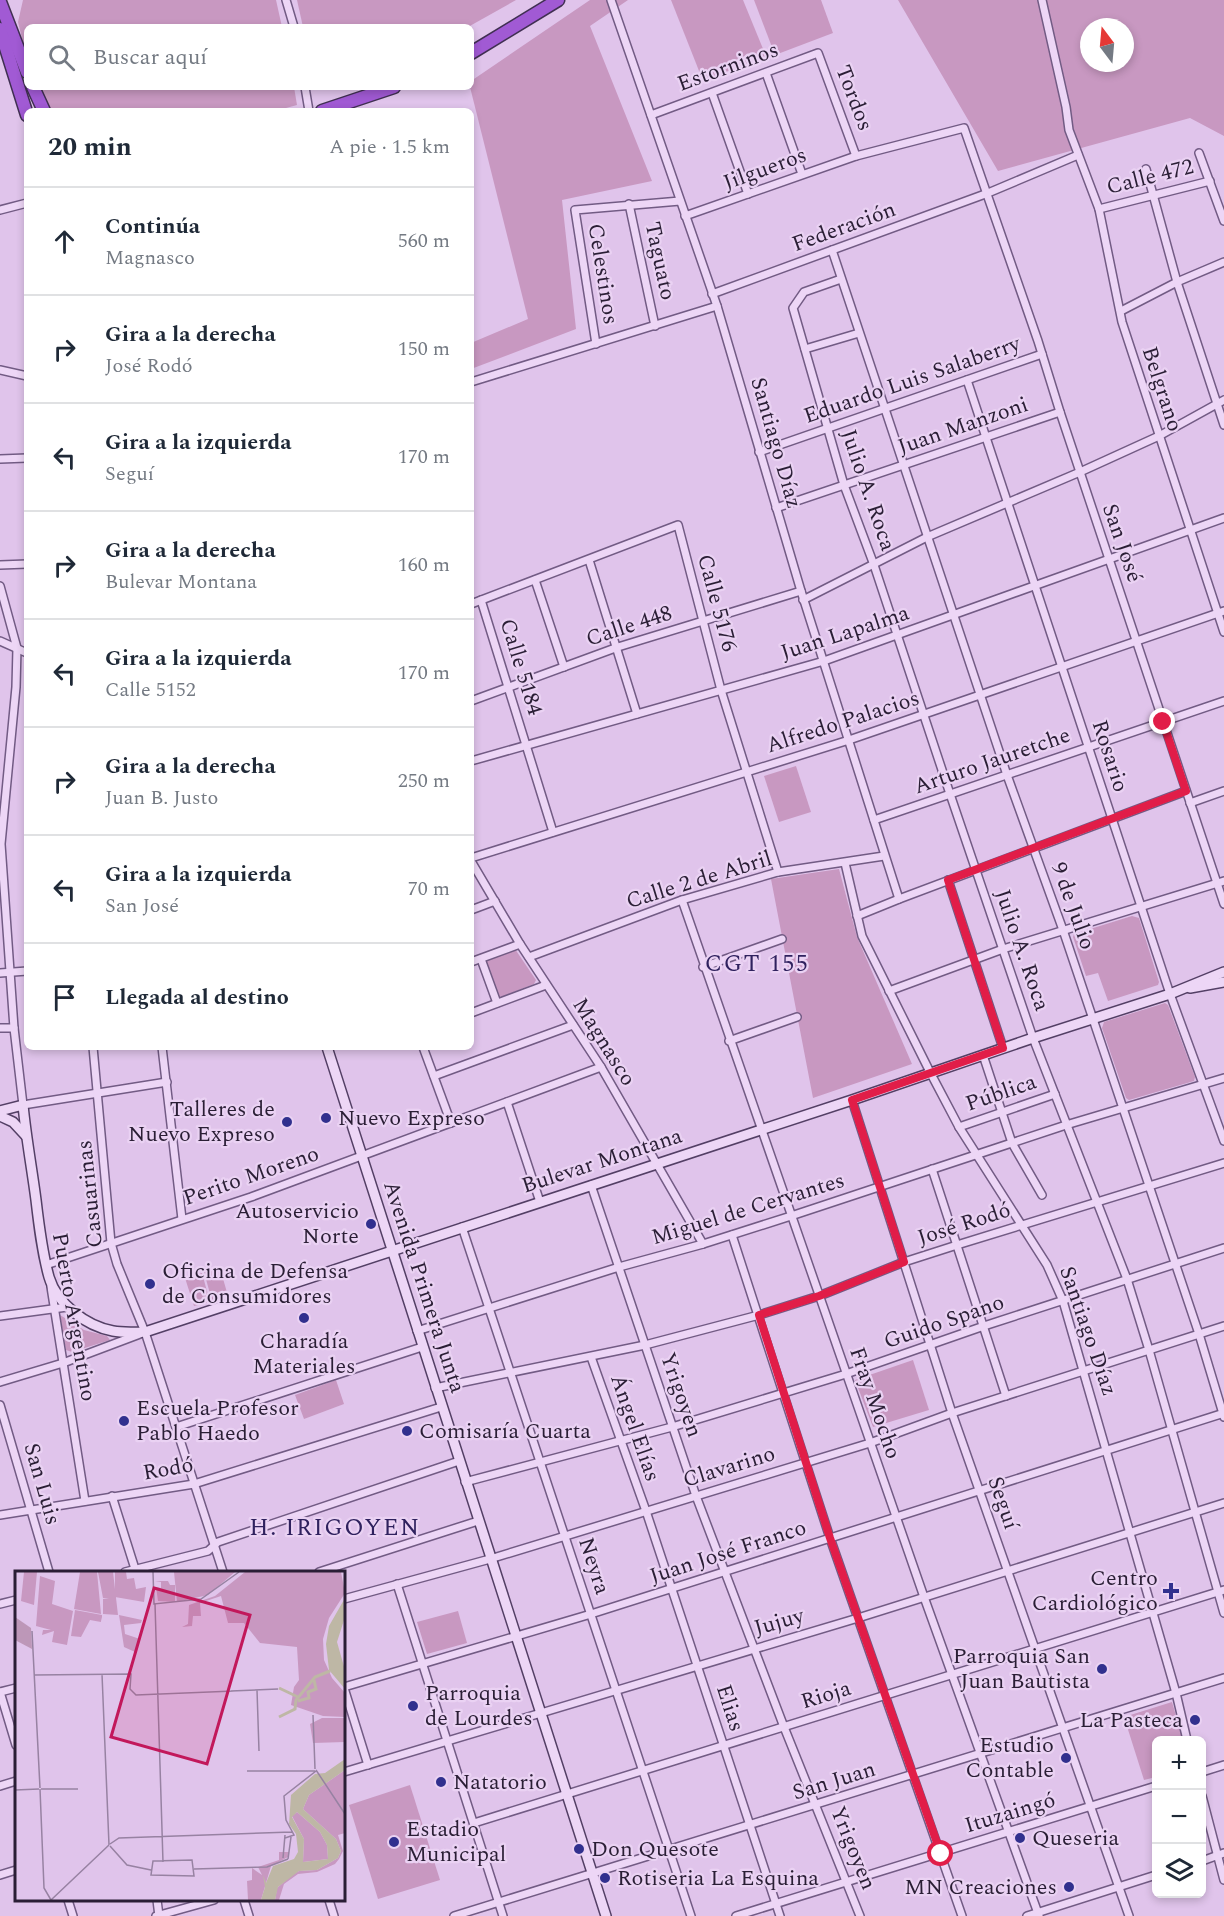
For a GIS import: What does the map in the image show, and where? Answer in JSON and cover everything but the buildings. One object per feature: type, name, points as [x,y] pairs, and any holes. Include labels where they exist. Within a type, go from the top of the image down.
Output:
[{"type":"highway","points":[[474,51],[558,0]]},
{"type":"highway","points":[[0,2],[24,64]]},
{"type":"highway","points":[[0,29],[25,108]]},
{"type":"highway","points":[[34,90],[41,108]]},
{"type":"highway","points":[[357,106],[388,90]]},
{"type":"main road","name":"Bulevar Montana","points":[[49,1278],[67,1307],[84,1319],[111,1331],[145,1332],[1170,994],[1224,972]]},
{"type":"main road","name":"Bulevar Montana","points":[[1182,989],[1224,982]]},
{"type":"main road","name":"Avenida Primera Junta","points":[[328,1050],[606,1916]]},
{"type":"main road","points":[[5,1115],[23,1105]]},
{"type":"main road","name":"Puerto Argentino","points":[[23,1105],[42,1245],[49,1278]]},
{"type":"main road","points":[[5,1115],[18,1121],[24,1117]]},
{"type":"main road","points":[[5,1115],[27,1138]]},
{"type":"street","points":[[286,0],[293,24]]},
{"type":"street","name":"Santiago Díaz","points":[[610,0],[717,306],[803,600],[899,899]]},
{"type":"street","name":"Belgrano","points":[[1042,0],[1069,130],[1099,209],[1122,322],[1190,530],[1221,612],[1224,632]]},
{"type":"street","name":"Estorninos","points":[[651,115],[818,53]]},
{"type":"street","name":"Tordos","points":[[818,53],[856,156]]},
{"type":"street","points":[[766,73],[802,174]]},
{"type":"street","points":[[306,90],[308,108]]},
{"type":"street","points":[[712,93],[748,194]]},
{"type":"street","name":"Jilgueros","points":[[686,216],[856,156],[964,128],[988,193]]},
{"type":"street","points":[[1199,153],[1224,221]]},
{"type":"street","name":"Federación","points":[[712,294],[988,193],[1078,155]]},
{"type":"street","points":[[1146,169],[1177,282],[1221,402],[1224,425]]},
{"type":"street","name":"Calle 472","points":[[1099,209],[1209,181]]},
{"type":"street","name":"San José","points":[[988,193],[1190,803],[1220,882],[1224,904]]},
{"type":"street","points":[[628,204],[680,201]]},
{"type":"street","points":[[0,210],[24,204]]},
{"type":"street","name":"Celestinos","points":[[596,344],[575,210],[628,204]]},
{"type":"street","name":"Taguato","points":[[628,204],[655,326]]},
{"type":"street","name":"9 de Julio","points":[[832,250],[1007,775],[1063,930],[1176,1264],[1224,1414]]},
{"type":"street","points":[[1121,310],[1224,262]]},
{"type":"street","name":"Julio A. Roca","points":[[842,279],[804,292],[793,309],[844,485],[898,635],[1033,1038],[1127,1279],[1194,1512],[1221,1591],[1224,1613]]},
{"type":"street","points":[[474,381],[717,306]]},
{"type":"street","points":[[805,349],[859,333]]},
{"type":"street","name":"Eduardo Luis Salaberry","points":[[759,452],[1042,354]]},
{"type":"street","points":[[0,370],[24,375]]},
{"type":"street","name":"Rosario","points":[[967,380],[1170,994],[1224,1141]]},
{"type":"street","points":[[803,600],[927,537],[1159,436],[1221,402]]},
{"type":"street","name":"Juan Manzoni","points":[[776,508],[1059,412]]},
{"type":"street","points":[[0,459],[24,458]]},
{"type":"street","name":"Juan Lapalma","points":[[474,760],[824,661],[1224,518]]},
{"type":"street","name":"Calle 5176","points":[[589,560],[678,525],[721,690],[778,872]]},
{"type":"street","points":[[474,603],[589,560],[638,714]]},
{"type":"street","points":[[0,566],[24,564]]},
{"type":"street","points":[[535,580],[564,667]]},
{"type":"street","points":[[0,586],[16,648],[16,687],[1,844],[14,1028],[23,1105],[166,1082]]},
{"type":"street","name":"Calle 448","points":[[474,700],[618,647],[801,591]]},
{"type":"street","name":"Calle 5184","points":[[481,600],[553,832]]},
{"type":"street","name":"Alfredo Palacios","points":[[474,858],[849,740],[1221,612]]},
{"type":"street","points":[[0,641],[24,652]]},
{"type":"street","name":"Arturo Jauretche","points":[[874,820],[1224,701]]},
{"type":"street","points":[[857,916],[1186,791]]},
{"type":"street","points":[[1190,803],[1224,791]]},
{"type":"street","name":"Calle 2 de Abril","points":[[529,957],[682,900],[778,872],[884,856]]},
{"type":"street","name":"Santiago Díaz","points":[[845,863],[862,936],[889,991],[959,1127],[1047,1265],[1063,1301],[1085,1371],[1186,1736]]},
{"type":"street","name":"Magnasco","points":[[474,864],[520,944],[601,1067],[703,1244]]},
{"type":"street","points":[[948,880],[1003,1048]]},
{"type":"street","points":[[889,991],[1003,949],[1220,882]]},
{"type":"street","name":"Fray Mocho","points":[[682,900],[703,967],[951,1675],[1038,1914]]},
{"type":"street","points":[[474,909],[495,901]]},
{"type":"street","points":[[703,967],[782,939]]},
{"type":"street","points":[[474,962],[520,944]]},
{"type":"street","points":[[481,959],[497,1003]]},
{"type":"street","points":[[0,973],[24,971]]},
{"type":"street","points":[[474,1012],[546,985]]},
{"type":"street","points":[[729,1041],[797,1017]]},
{"type":"street","points":[[434,1076],[573,1025]]},
{"type":"street","points":[[0,1028],[14,1028]]},
{"type":"street","name":"Casuarinas","points":[[93,1050],[111,1243],[117,1264],[145,1332],[223,1571]]},
{"type":"street","points":[[162,1050],[183,1220]]},
{"type":"street","points":[[424,1050],[451,1123]]},
{"type":"street","points":[[983,1055],[1012,1143],[1042,1195]]},
{"type":"street","name":"Perito Moreno","points":[[46,1265],[183,1220],[601,1067]]},
{"type":"street","name":"Miguel de Cervantes","points":[[417,1331],[619,1267],[732,1235],[1066,1125],[1224,1078]]},
{"type":"street","name":"Pública","points":[[959,1127],[1055,1094]]},
{"type":"street","name":"Seguí","points":[[852,1100],[952,1413],[1129,1916]]},
{"type":"street","points":[[507,1102],[540,1202]]},
{"type":"street","name":"José Rodó","points":[[435,1388],[645,1345],[759,1315],[819,1296],[904,1262],[1224,1163]]},
{"type":"street","points":[[932,1169],[1006,1396]]},
{"type":"street","name":"Yrigoyen","points":[[591,1185],[696,1496],[784,1727],[860,1916]]},
{"type":"street","name":"Neyra","points":[[462,1227],[691,1916]]},
{"type":"street","points":[[732,1235],[830,1538],[962,1916]]},
{"type":"street","name":"Guido Spano","points":[[465,1482],[672,1426],[846,1374],[984,1326],[1224,1248]]},
{"type":"street","name":"Puerto Argentino","points":[[49,1278],[85,1502]]},
{"type":"street","points":[[0,1316],[67,1307]]},
{"type":"street","name":"Clavarino","points":[[345,1599],[565,1536],[870,1443],[952,1413],[1224,1326]]},
{"type":"street","points":[[0,1382],[63,1363],[145,1332]]},
{"type":"street","points":[[176,1427],[422,1347]]},
{"type":"street","name":"Ángel Elías","points":[[591,1357],[646,1511]]},
{"type":"street","name":"San Luis","points":[[0,1405],[49,1571]]},
{"type":"street","name":"Rodó","points":[[0,1515],[194,1484],[441,1407]]},
{"type":"street","name":"Juan José Franco","points":[[345,1687],[591,1614],[1224,1414]]},
{"type":"street","points":[[112,1496],[135,1571],[208,1551],[218,1542],[459,1461]]},
{"type":"street","name":"Jujuy","points":[[345,1772],[858,1618],[1224,1503]]},
{"type":"street","name":"Elias","points":[[646,1511],[780,1916]]},
{"type":"street","points":[[322,1571],[478,1521]]},
{"type":"street","points":[[397,1584],[503,1916]]},
{"type":"street","name":"Rioja","points":[[474,1823],[1221,1591]]},
{"type":"street","points":[[0,1604],[15,1600]]},
{"type":"street","name":"San Juan","points":[[454,1916],[1224,1678]]},
{"type":"street","points":[[15,1688],[0,1692],[15,1741]]},
{"type":"street","points":[[345,1690],[368,1765]]},
{"type":"street","points":[[1206,1771],[1224,1765]]},
{"type":"street","points":[[0,1785],[15,1781]]},
{"type":"street","name":"Ituzaingó","points":[[736,1916],[1152,1787]]},
{"type":"street","points":[[1206,1808],[1221,1855],[1224,1880]]},
{"type":"street","points":[[1206,1860],[1221,1855]]},
{"type":"street","points":[[0,1875],[15,1870]]},
{"type":"street","points":[[1028,1916],[1152,1876]]},
{"type":"street","points":[[69,1901],[73,1916]]},
{"type":"street","points":[[157,1901],[158,1916],[207,1901]]},
{"type":"street","points":[[245,1901],[249,1916]]},
{"type":"street","points":[[330,1901],[334,1916]]},
{"type":"shaded area","points":[[23,0],[276,0],[281,24],[24,24],[24,47],[18,22]]},
{"type":"shaded area","points":[[297,0],[516,0],[473,24],[302,24]]},
{"type":"shaded area","points":[[590,0],[628,0],[590,26],[652,181],[562,200],[576,329],[474,368],[474,342],[528,319],[471,90],[474,90],[474,79]]},
{"type":"shaded area","points":[[671,0],[743,0],[766,56],[703,81]]},
{"type":"shaded area","points":[[754,0],[821,0],[833,33],[775,55]]},
{"type":"shaded area","points":[[898,0],[1224,0],[1224,136],[1190,118],[998,171]]},
{"type":"shaded area","points":[[40,90],[294,90],[297,105],[286,108],[49,108]]},
{"type":"shaded area","points":[[796,766],[811,812],[779,822],[764,776]]},
{"type":"shaded area","points":[[839,869],[857,937],[912,1064],[813,1098],[771,879]]},
{"type":"shaded area","points":[[1132,916],[1139,918],[1159,982],[1158,985],[1108,1001],[1098,973],[1086,976],[1073,937],[1074,934]]},
{"type":"shaded area","points":[[515,949],[536,980],[534,984],[501,997],[498,995],[485,963],[486,960]]},
{"type":"shaded area","points":[[1165,1003],[1168,1005],[1195,1077],[1194,1081],[1129,1100],[1126,1098],[1102,1028],[1104,1022]]},
{"type":"shaded area","points":[[220,1268],[228,1296],[212,1301],[204,1272]]},
{"type":"shaded area","points":[[202,1273],[210,1302],[194,1306],[185,1278]]},
{"type":"shaded area","points":[[60,1315],[84,1330],[107,1336],[110,1340],[72,1352],[66,1350]]},
{"type":"shaded area","points":[[913,1360],[929,1410],[873,1427],[855,1380]]},
{"type":"shaded area","points":[[336,1380],[344,1404],[304,1419],[295,1395]]},
{"type":"shaded area","points":[[458,1611],[467,1643],[427,1654],[417,1622]]},
{"type":"shaded area","points":[[1172,1702],[1182,1736],[1152,1736],[1152,1778],[1144,1780],[1124,1717]]},
{"type":"shaded area","name":"Estadio Municipal","points":[[410,1785],[440,1880],[378,1899],[349,1805]]},
{"type":"place","name":"Nuevo Expreso","points":[[326,1118]]},
{"type":"place","name":"Talleres de Nuevo Expreso","points":[[287,1122]]},
{"type":"place","name":"Autoservicio Norte","points":[[371,1224]]},
{"type":"place","name":"Oficina de Defensa de Consumidores","points":[[150,1284]]},
{"type":"place","name":"Charadía Materiales","points":[[304,1318]]},
{"type":"place","name":"Escuela Profesor Pablo Haedo","points":[[124,1421]]},
{"type":"place","name":"Comisaría Cuarta","points":[[407,1431]]},
{"type":"place","name":"Centro Cardiológico","points":[[1171,1591]]},
{"type":"place","name":"Parroquia San Juan Bautista","points":[[1102,1669]]},
{"type":"place","name":"Parroquia de Lourdes","points":[[413,1706]]},
{"type":"place","name":"La Pasteca","points":[[1195,1720]]},
{"type":"place","name":"Estudio Contable","points":[[1066,1758]]},
{"type":"place","name":"Natatorio","points":[[441,1782]]},
{"type":"place","name":"Queseria","points":[[1020,1838]]},
{"type":"place","name":"Estadio Municipal","points":[[394,1842]]},
{"type":"place","name":"Don Quesote","points":[[579,1849]]},
{"type":"place","name":"Rotiseria La Esquina","points":[[605,1878]]},
{"type":"place","name":"MN Creaciones","points":[[1069,1887]]},
{"type":"district","name":"CGT 155","points":[[757,964]]},
{"type":"district","name":"H. IRIGOYEN","points":[[335,1528]]},
{"type":"route","points":[[941,1854],[830,1538],[759,1315],[819,1296],[904,1262],[852,1100],[1003,1048],[948,880],[1186,791],[1163,722]]}]
